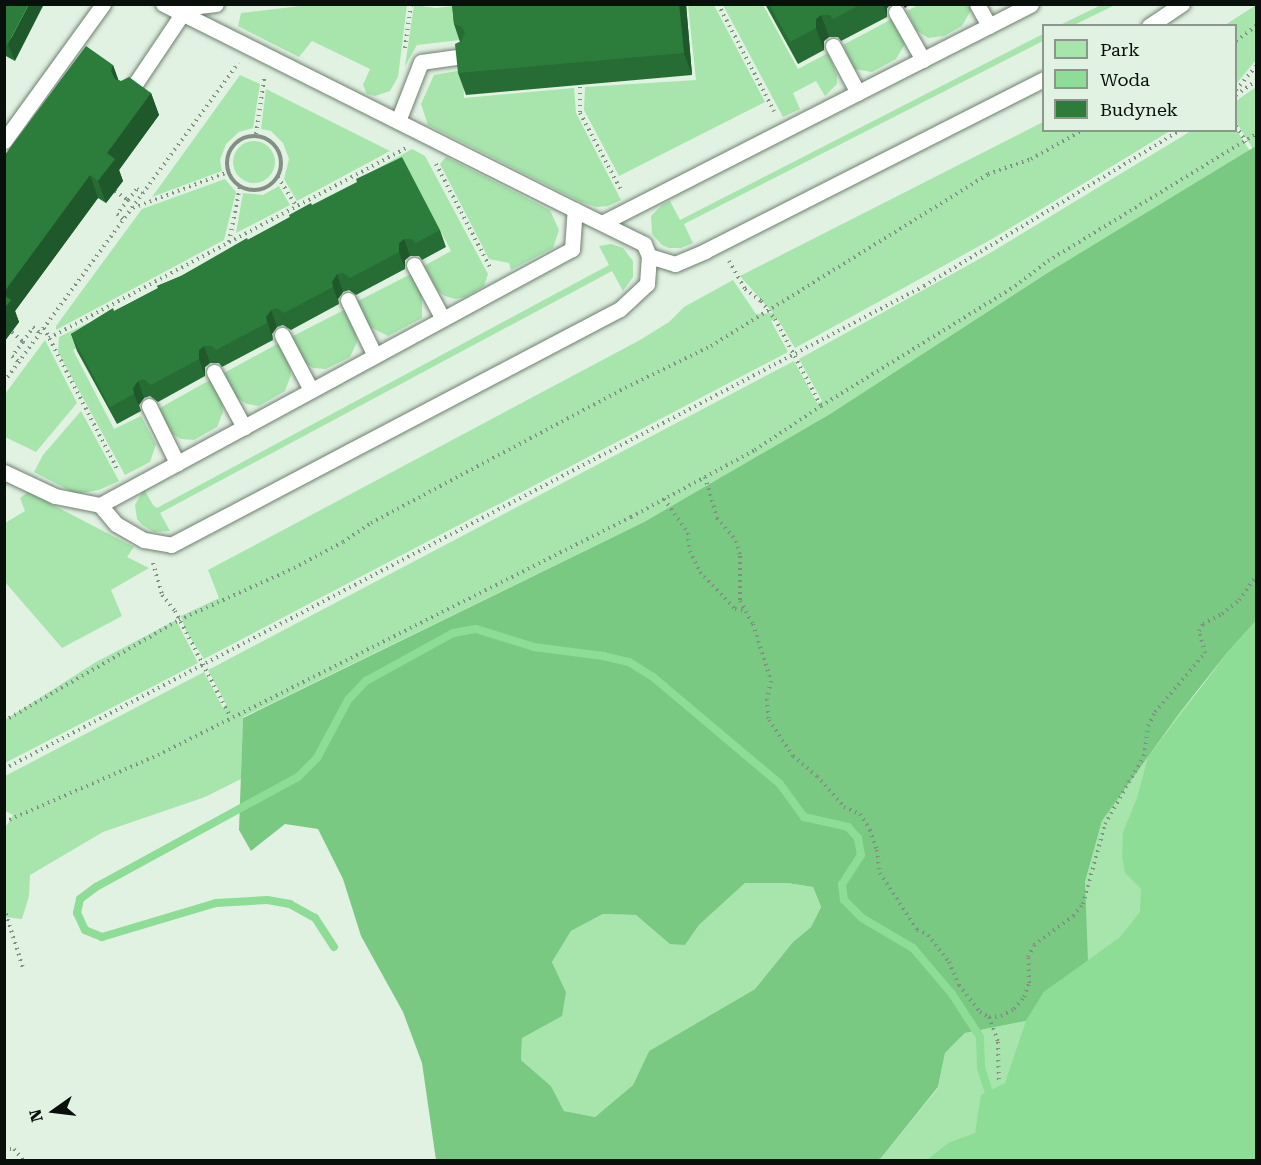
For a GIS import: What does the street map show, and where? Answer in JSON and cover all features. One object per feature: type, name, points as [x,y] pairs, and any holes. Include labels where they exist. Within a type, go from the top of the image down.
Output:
[{"type":"lane","points":[[4,141],[103,4]]},
{"type":"lane","points":[[172,9],[216,4]]},
{"type":"lane","points":[[977,4],[989,26]]},
{"type":"lane","points":[[604,222],[1031,4]]},
{"type":"lane","points":[[1152,24],[1182,4]]},
{"type":"lane","points":[[4,472],[55,496],[100,505],[116,524],[148,540],[171,545],[620,309],[647,284],[649,256],[644,244],[604,222],[575,210],[172,9]]},
{"type":"lane","points":[[129,93],[172,9]]},
{"type":"lane","points":[[896,12],[923,60]]},
{"type":"lane","points":[[833,46],[858,93]]},
{"type":"lane","points":[[398,121],[422,62],[463,56]]},
{"type":"lane","points":[[649,256],[675,264],[720,244],[1042,80]]},
{"type":"lane","points":[[100,505],[572,249],[575,210]]},
{"type":"lane","points":[[414,265],[443,319]]},
{"type":"lane","points":[[348,300],[375,356]]},
{"type":"lane","points":[[282,335],[311,390]]},
{"type":"lane","points":[[214,372],[244,427]]},
{"type":"lane","points":[[149,406],[177,463]]},
{"type":"path","points":[[718,4],[784,130]]},
{"type":"path","points":[[1237,40],[1257,26]]},
{"type":"path","points":[[4,382],[250,48]]},
{"type":"path","points":[[256,135],[268,56]]},
{"type":"path","points":[[1237,89],[1257,66]]},
{"type":"path","points":[[580,80],[580,113],[631,209]]},
{"type":"path","points":[[1237,94],[1257,81]]},
{"type":"path","points":[[1237,128],[1246,142]]},
{"type":"path","points":[[4,722],[179,620],[294,568],[371,523],[632,385],[711,346],[988,174],[1031,159],[1079,132]]},
{"type":"path","points":[[4,769],[924,286],[1178,132]]},
{"type":"path","points":[[4,822],[158,754],[664,499],[755,450],[821,406],[976,312],[1016,286],[1048,261],[1257,134]]},
{"type":"path","points":[[249,135],[256,135],[266,137],[279,149],[282,168],[278,177],[261,190],[240,187],[228,172],[226,160],[234,144],[249,135]]},
{"type":"path","points":[[49,338],[413,144]]},
{"type":"path","points":[[430,154],[501,288]]},
{"type":"path","points":[[365,170],[370,179]]},
{"type":"path","points":[[132,208],[228,172]]},
{"type":"path","points":[[278,177],[300,217]]},
{"type":"path","points":[[236,252],[229,242],[240,187]]},
{"type":"path","points":[[123,219],[117,214],[128,200],[137,189],[143,194]]},
{"type":"path","points":[[115,191],[128,200]]},
{"type":"path","points":[[720,244],[741,284],[769,311],[821,406]]},
{"type":"path","points":[[164,277],[169,287]]},
{"type":"path","points":[[96,313],[101,323]]},
{"type":"path","points":[[19,362],[12,356],[33,327],[40,333]]},
{"type":"path","points":[[44,328],[128,490]]},
{"type":"path","points":[[12,333],[23,342]]},
{"type":"path","points":[[705,477],[717,518],[736,541],[741,556],[740,601],[764,654],[771,681],[767,699],[769,720],[793,756],[817,776],[844,807],[860,814],[870,830],[877,850],[880,873],[916,930],[928,935],[949,962],[959,985],[980,1012],[989,1017],[1000,1016],[1014,1009],[1024,997],[1029,983],[1028,957],[1035,945],[1073,916],[1083,904],[1105,824],[1144,756],[1148,726],[1155,712],[1205,653],[1199,631],[1203,624],[1222,614],[1239,600],[1257,577]]},
{"type":"path","points":[[664,499],[688,533],[690,551],[700,572],[735,609],[746,611]]},
{"type":"path","points":[[148,540],[159,590],[179,620],[230,716]]},
{"type":"path","points":[[4,908],[23,968]]},
{"type":"path","points":[[989,1017],[998,1042],[999,1084]]},
{"type":"path","points":[[4,1149],[14,1149],[23,1161]]},
{"type":"green space","points":[[470,4],[460,40],[417,45],[405,66],[414,5],[436,8]]},
{"type":"green space","points":[[920,4],[969,5],[971,10],[962,26],[944,36],[928,38],[916,30],[907,11]]},
{"type":"green space","points":[[309,5],[407,5],[398,77],[390,91],[375,96],[367,94],[363,85],[370,69],[312,41],[299,57],[238,26],[241,13]]},
{"type":"green space","points":[[688,5],[714,5],[765,102],[619,176],[584,110],[585,87],[696,80]]},
{"type":"green space","points":[[723,5],[763,5],[798,69],[828,53],[837,75],[837,84],[825,96],[816,81],[793,93],[800,109],[783,117]]},
{"type":"green space","points":[[1101,5],[1115,5],[1076,24],[1062,24]]},
{"type":"green space","points":[[1256,5],[1256,60],[1237,83],[1237,24],[1227,24]]},
{"type":"green space","points":[[894,18],[905,44],[896,59],[872,72],[854,69],[843,45]]},
{"type":"green space","points":[[1042,35],[1042,42],[684,224],[693,243],[681,248],[669,248],[662,245],[652,234],[651,216],[662,205],[670,201],[680,220]]},
{"type":"green space","points":[[463,70],[464,98],[574,88],[576,113],[621,200],[608,206],[596,207],[581,202],[428,125],[421,104],[434,75]]},
{"type":"green space","points":[[240,75],[260,84],[253,128],[239,132],[226,144],[220,160],[222,171],[152,197]]},
{"type":"green space","points":[[1256,87],[1256,146],[1253,149],[1237,124],[1237,100]]},
{"type":"green space","points":[[266,89],[390,151],[297,201],[284,179],[289,159],[283,143],[271,131],[261,129]]},
{"type":"green space","points":[[1042,123],[1042,132],[1168,132],[992,239],[795,348],[777,318],[771,321],[788,352],[204,659],[186,631],[181,616],[219,598],[208,570],[640,340],[669,322],[684,307],[733,280],[756,314],[773,313],[740,276]]},
{"type":"green space","points":[[1237,131],[1250,151],[1052,270],[830,414],[644,522],[243,717],[241,779],[205,797],[103,832],[30,875],[29,896],[22,919],[5,917],[5,828],[13,815],[5,811],[5,776],[204,672],[223,708],[226,704],[208,670],[794,361],[817,403],[822,401],[799,359],[990,253],[1189,132]]},
{"type":"green space","points":[[254,141],[262,142],[269,147],[274,154],[274,170],[269,177],[262,182],[254,183],[246,182],[239,177],[234,170],[233,162],[234,154],[239,147],[246,142]]},
{"type":"green space","points":[[412,149],[425,156],[488,274],[484,286],[465,297],[455,299],[438,291],[424,266],[451,251],[410,173],[375,170]]},
{"type":"green space","points":[[446,157],[550,210],[559,230],[553,248],[511,270],[509,263],[489,259],[440,164]]},
{"type":"green space","points":[[225,179],[236,192],[224,240],[56,330],[56,326],[142,209]]},
{"type":"green space","points":[[279,186],[290,205],[236,233],[243,193],[263,195]]},
{"type":"green space","points":[[611,244],[623,248],[633,261],[633,277],[623,291],[612,271],[160,513],[170,531],[154,532],[137,519],[135,505],[144,489],[157,508],[609,265],[599,246]]},
{"type":"green space","points":[[411,274],[422,296],[422,318],[388,336],[368,326],[356,302]]},
{"type":"green space","points":[[344,310],[355,332],[357,342],[350,357],[326,369],[313,368],[304,362],[291,337]]},
{"type":"green space","points":[[88,323],[102,334],[73,350],[114,429],[141,416],[156,444],[150,462],[125,475],[58,352],[59,337]]},
{"type":"green space","points":[[45,340],[77,403],[36,452],[5,437],[5,394]]},
{"type":"green space","points":[[279,343],[290,366],[291,375],[285,391],[259,406],[247,404],[237,398],[224,373]]},
{"type":"green space","points":[[210,380],[222,402],[223,412],[217,427],[194,440],[181,439],[171,433],[158,409]]},
{"type":"green space","points":[[81,411],[119,481],[99,490],[76,494],[34,472],[43,455]]},
{"type":"green space","points":[[28,492],[134,547],[127,557],[149,568],[111,590],[122,616],[62,648],[5,582],[5,523],[25,511],[20,498]]},
{"type":"green space","points":[[176,620],[198,663],[5,763],[5,720],[96,662]]},
{"type":"green space","points":[[1256,621],[1256,815],[1006,1160],[876,1160],[881,1158],[938,1088],[945,1053],[965,1033],[1026,1021],[1085,913],[1085,882],[1102,821],[1178,715]]},
{"type":"green space","points":[[745,883],[787,883],[813,887],[821,907],[811,927],[793,942],[755,989],[649,1051],[633,1085],[595,1117],[564,1111],[551,1086],[521,1060],[522,1038],[566,992],[552,962],[571,931],[603,914],[636,915],[650,926],[685,945],[699,925]]},
{"type":"shaded area","points":[[1256,146],[1256,621],[1227,653],[1178,715],[1102,821],[1085,882],[1088,961],[1044,992],[1026,1021],[965,1033],[945,1053],[938,1087],[881,1158],[876,1160],[436,1160],[422,1063],[403,1012],[361,936],[343,879],[318,829],[285,824],[251,851],[239,830],[243,718],[644,522],[830,414],[1052,270]],"holes":[[[745,883],[787,883],[813,887],[821,907],[811,927],[793,942],[755,989],[649,1051],[633,1085],[595,1117],[564,1111],[551,1086],[521,1060],[522,1038],[562,1016],[566,992],[552,962],[571,931],[603,914],[636,915],[670,944],[685,945],[699,925]]]},
{"type":"water","points":[[1256,621],[1256,1160],[927,1160],[948,1143],[975,1133],[981,1095],[1005,1083],[1026,1021],[1044,992],[1120,937],[1140,912],[1141,889],[1125,873],[1122,856],[1123,832],[1137,798],[1148,757],[1227,653]]},
{"type":"building","points":[[4,4],[29,4],[8,44],[4,42]]},
{"type":"building","points":[[452,4],[679,4],[684,53],[458,73],[455,44],[461,41],[465,33],[462,27],[454,24]]},
{"type":"building","points":[[769,4],[861,4],[833,19],[830,15],[821,15],[816,19],[816,28],[790,42]]},
{"type":"building","points":[[86,46],[113,65],[111,71],[115,79],[121,81],[129,77],[151,93],[107,153],[115,159],[98,181],[90,175],[4,292],[4,156]]},
{"type":"building","points":[[402,157],[440,230],[416,243],[412,239],[404,239],[399,243],[399,252],[350,278],[343,273],[337,274],[332,282],[333,287],[284,313],[277,308],[271,310],[266,317],[267,323],[216,350],[212,346],[204,346],[199,350],[199,359],[151,385],[144,379],[138,381],[133,388],[134,394],[110,407],[71,334],[113,308],[114,311],[159,288],[157,286],[181,276],[247,238],[248,240],[290,218],[289,215],[311,203],[312,205],[357,182],[356,179]]},
{"type":"building","points":[[4,295],[11,300],[4,309]]},
{"type":"waterway","points":[[334,947],[315,918],[290,904],[267,900],[216,903],[102,937],[85,930],[77,913],[80,899],[96,887],[298,777],[317,758],[348,700],[366,681],[453,633],[476,629],[534,647],[603,656],[629,662],[653,677],[780,784],[804,817],[848,827],[858,838],[861,855],[842,884],[844,900],[862,918],[913,948],[952,994],[980,1037],[981,1068],[992,1102]]}]
